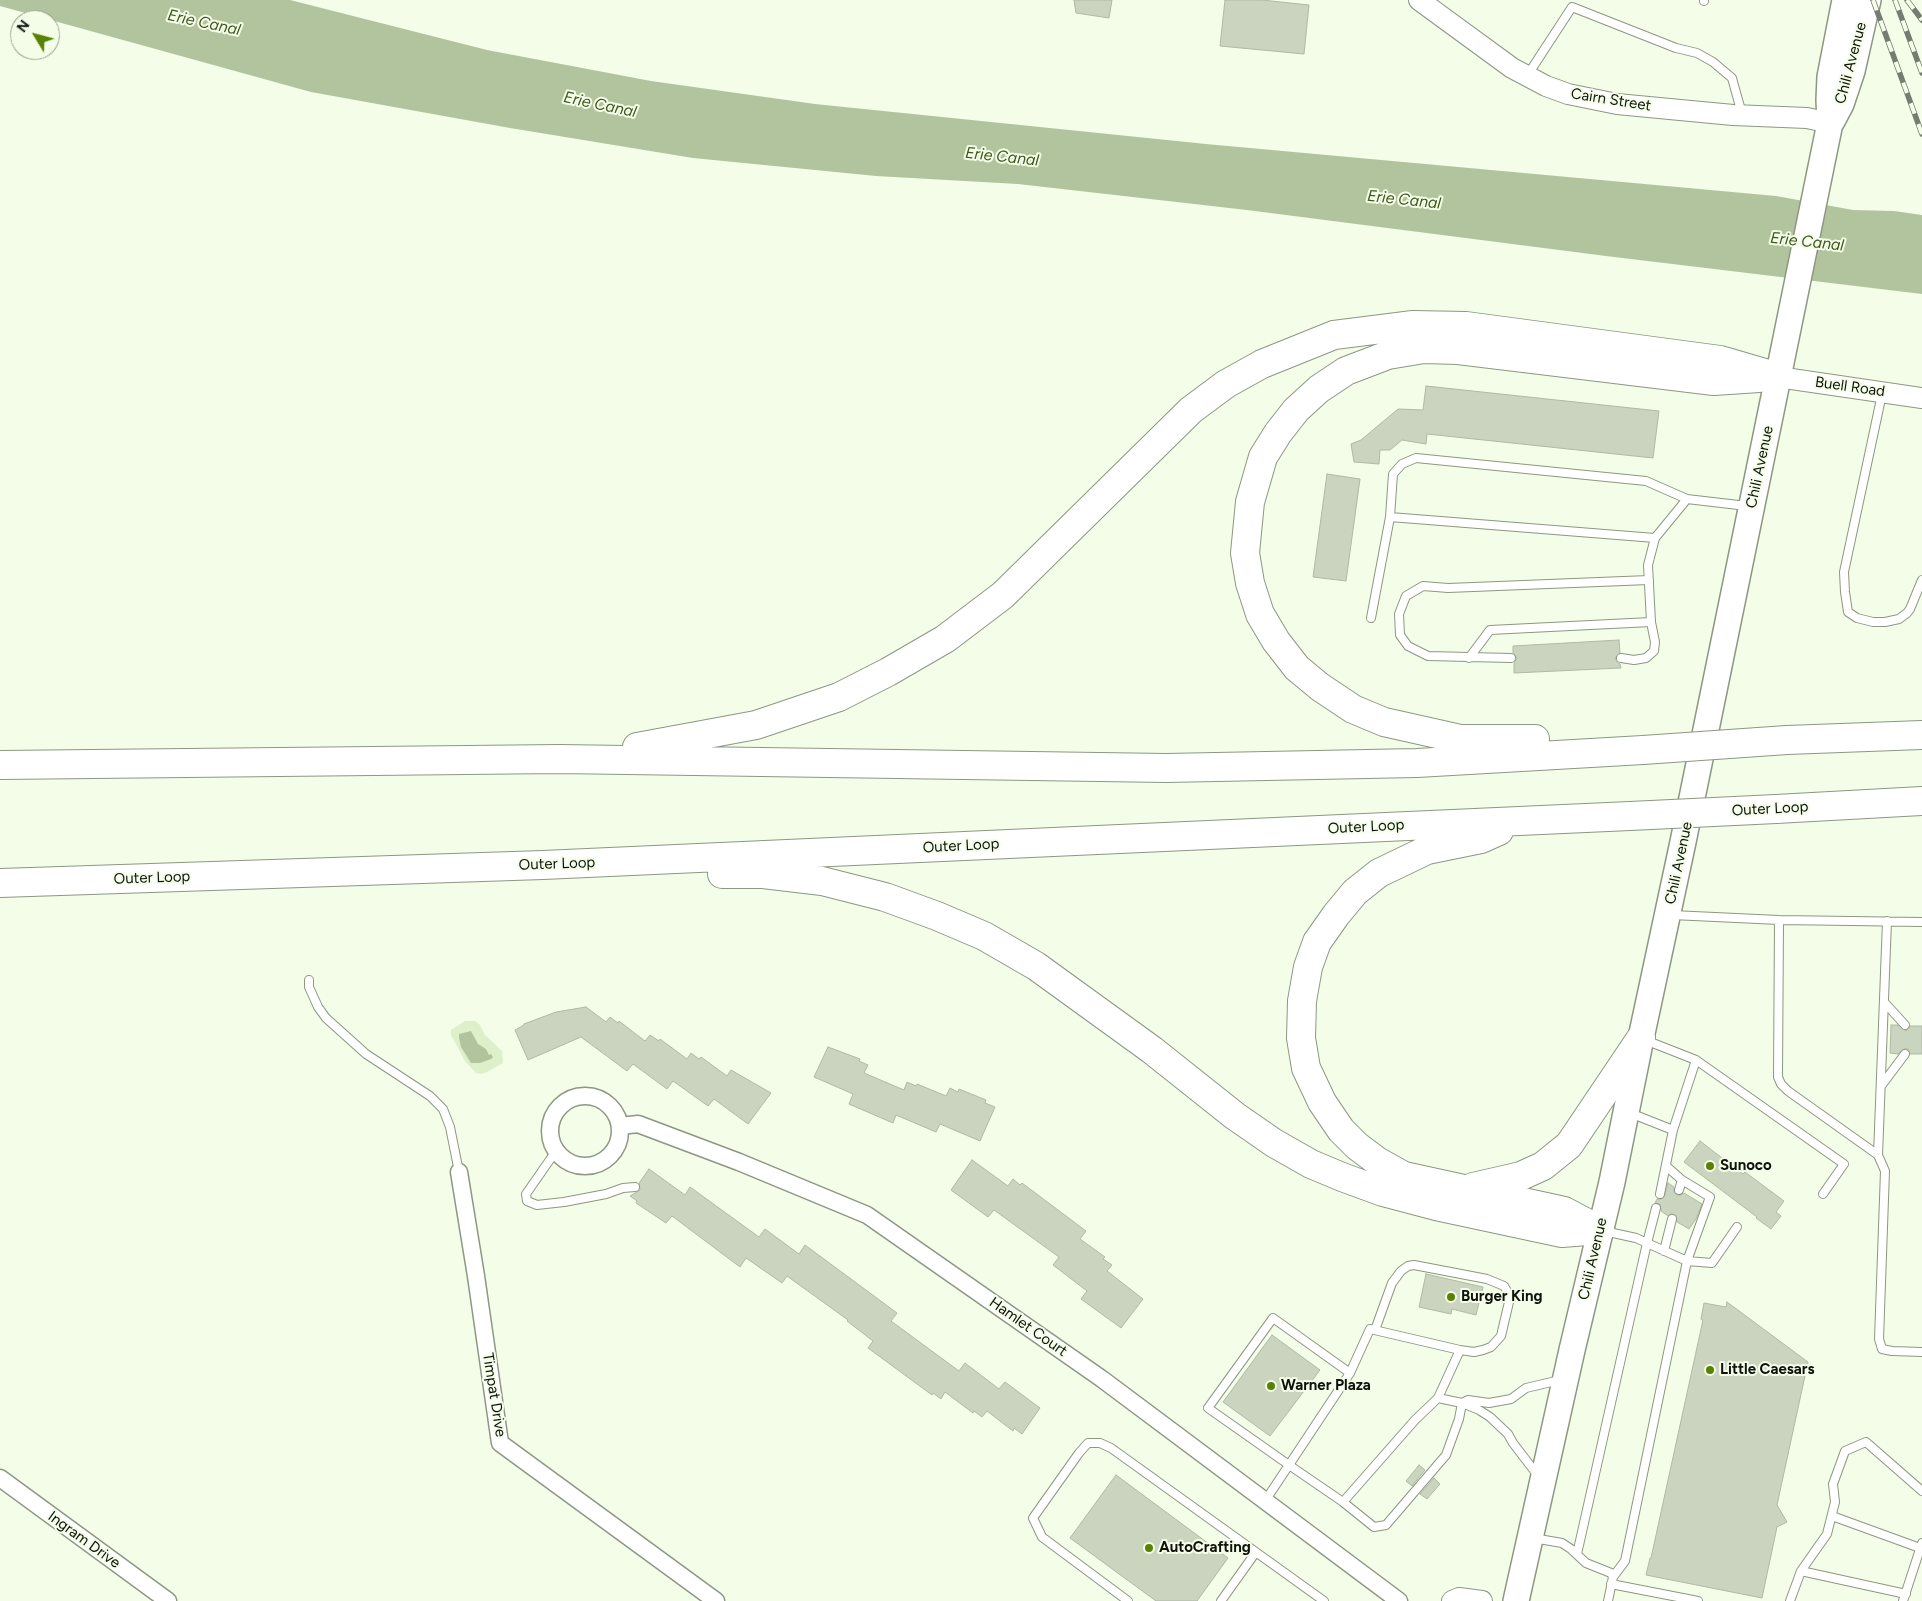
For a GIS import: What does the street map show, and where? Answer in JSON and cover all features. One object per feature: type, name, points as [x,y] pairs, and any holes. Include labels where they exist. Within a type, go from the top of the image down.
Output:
[{"type":"highway","points":[[559,759],[676,741],[756,725],[839,697],[888,672],[945,639],[1003,595],[1191,410],[1226,384],[1262,364],[1334,335],[1414,325],[1466,326],[1720,360],[1778,377]]},
{"type":"highway","points":[[1643,750],[1542,739],[1460,739],[1422,732],[1384,722],[1352,710],[1320,687],[1297,668],[1276,641],[1260,614],[1250,582],[1245,553],[1250,502],[1264,457],[1278,433],[1296,410],[1319,390],[1346,371],[1388,355],[1414,350],[1458,350],[1714,381],[1778,377]]},
{"type":"highway","points":[[0,765],[559,759],[1166,768],[1417,763],[1787,740],[1922,735]]},
{"type":"highway","name":"Outer Loop","points":[[0,883],[543,865],[1922,801]]},
{"type":"highway","points":[[1526,820],[1481,839],[1428,850],[1378,873],[1355,892],[1317,942],[1308,967],[1302,1001],[1301,1038],[1306,1068],[1322,1102],[1341,1130],[1377,1162],[1404,1176],[1564,1211],[1600,1230]]},
{"type":"highway","points":[[543,865],[680,873],[763,874],[822,881],[885,897],[984,936],[1036,966],[1152,1050],[1235,1116],[1311,1164],[1383,1192],[1436,1206],[1562,1234],[1600,1230]]},
{"type":"highway","points":[[1466,1189],[1521,1176],[1544,1166],[1569,1145],[1641,1038]]},
{"type":"main road","name":"Chili Avenue","points":[[1516,1601],[1565,1379],[1612,1182],[1668,915],[1830,123],[1830,77],[1845,0]]},
{"type":"main road","name":"Chili Avenue","points":[[1830,123],[1841,104],[1852,71],[1868,0]]},
{"type":"street","name":"Cairn Street","points":[[1419,0],[1502,60],[1527,76],[1558,91],[1605,102],[1743,116],[1800,117],[1830,123]]},
{"type":"street","name":"Buell Road","points":[[1778,377],[1922,398]]},
{"type":"street","points":[[589,1096],[600,1099],[616,1115],[620,1126],[615,1148],[608,1157],[598,1163],[586,1166],[575,1164],[565,1159],[556,1151],[550,1129],[552,1118],[558,1108],[572,1098],[589,1096]]},
{"type":"street","name":"Hamlet Court","points":[[620,1126],[638,1124],[739,1162],[867,1215],[1102,1379],[1399,1601]]},
{"type":"street","name":"Timpat Drive","points":[[459,1172],[500,1443],[716,1601]]},
{"type":"street","name":"Ingram Drive","points":[[0,1478],[168,1601]]},
{"type":"street","points":[[1452,1601],[1459,1598],[1482,1601]]},
{"type":"lane","points":[[1527,76],[1572,3],[1676,48],[1697,54],[1712,62],[1732,78],[1743,116]]},
{"type":"lane","points":[[1883,392],[1844,572],[1848,612],[1857,618],[1873,622],[1899,619],[1910,609],[1922,580]]},
{"type":"lane","points":[[1371,618],[1390,517],[1393,474],[1402,464],[1416,458],[1646,482],[1687,499],[1752,506]]},
{"type":"lane","points":[[1620,658],[1634,660],[1646,658],[1654,651],[1655,642],[1651,622],[1648,565],[1655,538],[1687,499]]},
{"type":"lane","points":[[1390,517],[1655,538]]},
{"type":"lane","points":[[1511,658],[1428,656],[1408,646],[1400,635],[1399,614],[1406,596],[1423,586],[1448,588],[1649,580]]},
{"type":"lane","points":[[1470,658],[1490,630],[1651,622]]},
{"type":"lane","points":[[1668,915],[1779,920],[1922,922]]},
{"type":"lane","points":[[1779,920],[1778,1077],[1781,1084],[1829,1121],[1878,1155]]},
{"type":"lane","points":[[1886,921],[1878,1155],[1885,1171],[1878,1339],[1882,1349],[1892,1352],[1922,1352]]},
{"type":"lane","points":[[308,980],[318,1007],[326,1018],[366,1054],[430,1096],[444,1109],[450,1127],[459,1172]]},
{"type":"lane","points":[[1884,1002],[1905,1025]]},
{"type":"lane","points":[[1641,1038],[1696,1060],[1844,1164],[1823,1194]]},
{"type":"lane","points":[[1881,1086],[1905,1054]]},
{"type":"lane","points":[[1660,1194],[1672,1130],[1696,1060]]},
{"type":"lane","points":[[1626,1112],[1672,1130]]},
{"type":"lane","points":[[556,1151],[526,1194],[527,1201],[537,1205],[564,1202],[636,1187]]},
{"type":"lane","points":[[1612,1580],[1625,1561],[1687,1261],[1710,1197],[1682,1180],[1666,1166]]},
{"type":"lane","points":[[1680,1190],[1682,1180]]},
{"type":"lane","points":[[1577,1554],[1646,1243],[1656,1208]]},
{"type":"lane","points":[[1664,1251],[1672,1219]]},
{"type":"lane","points":[[1600,1230],[1636,1238],[1687,1261],[1712,1263],[1737,1227]]},
{"type":"lane","points":[[1265,1501],[1350,1373],[1370,1329],[1460,1350],[1474,1352],[1483,1350],[1491,1346],[1501,1336],[1509,1302],[1508,1293],[1504,1286],[1487,1279],[1414,1265],[1408,1266],[1401,1271],[1392,1283],[1375,1330]]},
{"type":"lane","points":[[1350,1373],[1273,1318],[1208,1408],[1289,1466],[1344,1502],[1374,1527],[1386,1525],[1446,1455],[1459,1419],[1462,1403]]},
{"type":"lane","points":[[1344,1502],[1415,1420],[1438,1398],[1460,1350]]},
{"type":"lane","points":[[1462,1403],[1468,1400],[1488,1403],[1505,1400],[1526,1388],[1565,1379]]},
{"type":"lane","points":[[1438,1398],[1462,1403],[1480,1410],[1501,1427],[1542,1481]]},
{"type":"lane","points":[[1790,1601],[1801,1571],[1827,1534],[1836,1502],[1833,1484],[1845,1451],[1866,1442],[1922,1491]]},
{"type":"lane","points":[[1128,1601],[1042,1537],[1033,1518],[1088,1443],[1100,1443],[1111,1448],[1324,1601]]},
{"type":"lane","points":[[1801,1571],[1904,1598],[1921,1546],[1832,1516]]},
{"type":"lane","points":[[1530,1538],[1562,1543],[1586,1562],[1611,1573],[1612,1580],[1608,1601]]},
{"type":"lane","points":[[1221,1601],[1256,1552]]},
{"type":"lane","points":[[1612,1580],[1698,1601]]},
{"type":"shaded area","points":[[465,1021],[475,1021],[480,1025],[485,1035],[502,1051],[503,1063],[481,1074],[476,1073],[465,1061],[451,1035],[451,1030]]},
{"type":"water","name":"Erie Canal","points":[[0,0],[290,0],[487,50],[651,81],[815,104],[1206,144],[1776,196],[1853,210],[1894,211],[1922,215],[1922,294],[1247,210],[1018,184],[876,176],[693,158],[510,128],[311,92],[60,23],[60,10],[14,10],[0,6]]},
{"type":"water","points":[[471,1031],[478,1044],[486,1049],[489,1055],[491,1054],[493,1057],[491,1059],[480,1063],[471,1063],[461,1047],[459,1034]]},
{"type":"building","points":[[1074,0],[1112,0],[1109,18],[1076,13]]},
{"type":"building","points":[[1225,0],[1262,0],[1309,5],[1304,54],[1220,46]]},
{"type":"building","points":[[1426,386],[1659,411],[1653,458],[1427,434],[1426,444],[1402,440],[1390,450],[1380,450],[1379,464],[1354,462],[1351,444],[1361,440],[1398,409],[1423,410]]},
{"type":"building","points":[[1327,474],[1360,479],[1346,581],[1313,577]]},
{"type":"building","points":[[1619,640],[1620,653],[1615,658],[1621,668],[1514,673],[1514,663],[1517,658],[1513,653],[1513,646]]},
{"type":"building","points":[[586,1007],[606,1022],[610,1017],[618,1023],[619,1021],[645,1041],[650,1035],[659,1041],[660,1039],[687,1059],[691,1053],[699,1059],[701,1057],[727,1076],[731,1070],[771,1093],[748,1124],[714,1099],[708,1106],[673,1081],[667,1089],[633,1064],[627,1071],[581,1037],[528,1060],[515,1030],[524,1024],[556,1012]]},
{"type":"building","points":[[1891,1025],[1898,1025],[1906,1031],[1910,1026],[1922,1026],[1922,1054],[1910,1054],[1909,1050],[1905,1048],[1898,1054],[1890,1053]]},
{"type":"building","points":[[828,1047],[860,1059],[859,1061],[868,1065],[864,1073],[904,1090],[907,1082],[946,1096],[950,1088],[958,1092],[959,1089],[986,1100],[985,1103],[995,1107],[980,1141],[940,1124],[936,1132],[896,1115],[893,1123],[849,1104],[853,1094],[814,1077]]},
{"type":"building","points":[[1700,1141],[1743,1174],[1745,1172],[1784,1201],[1776,1212],[1781,1216],[1771,1229],[1684,1162]]},
{"type":"building","points":[[972,1160],[1008,1186],[1013,1179],[1020,1185],[1022,1183],[1086,1231],[1080,1239],[1105,1257],[1103,1259],[1112,1265],[1107,1271],[1143,1299],[1121,1328],[1081,1299],[1087,1291],[1053,1265],[1059,1257],[994,1210],[988,1217],[951,1190]]},
{"type":"building","points":[[649,1169],[685,1195],[690,1187],[759,1237],[765,1229],[799,1254],[805,1245],[897,1313],[891,1321],[959,1371],[965,1363],[999,1389],[1005,1382],[1040,1408],[1022,1434],[1014,1428],[1013,1431],[987,1411],[982,1417],[974,1411],[973,1413],[945,1392],[941,1399],[933,1393],[932,1395],[868,1348],[873,1341],[848,1320],[787,1276],[782,1283],[746,1258],[740,1267],[672,1216],[666,1223],[636,1203],[637,1201],[630,1196],[640,1190],[639,1183]]},
{"type":"building","points":[[1668,1183],[1674,1187],[1674,1192],[1677,1195],[1684,1193],[1702,1204],[1696,1219],[1689,1229],[1677,1222],[1676,1215],[1671,1214],[1668,1216],[1661,1211],[1660,1204],[1655,1203],[1657,1199],[1664,1197]]},
{"type":"building","name":"Burger King","points":[[1426,1274],[1483,1287],[1476,1315],[1452,1309],[1451,1314],[1419,1307]]},
{"type":"building","points":[[1727,1302],[1808,1362],[1777,1505],[1787,1522],[1777,1527],[1762,1598],[1646,1575],[1703,1320],[1701,1319],[1704,1303],[1726,1307]]},
{"type":"building","name":"Warner Plaza","points":[[1272,1335],[1320,1370],[1270,1436],[1223,1402]]},
{"type":"building","points":[[1419,1465],[1425,1470],[1412,1486],[1406,1481]]},
{"type":"building","name":"AutoCrafting","points":[[1116,1475],[1228,1558],[1197,1601],[1156,1601],[1070,1538]]},
{"type":"building","points":[[1434,1478],[1440,1484],[1427,1499],[1420,1494]]},
{"type":"railway","points":[[1873,0],[1922,134]]},
{"type":"railway","points":[[1895,0],[1922,73]]},
{"type":"railway","points":[[1907,0],[1922,20]]},
{"type":"place","name":"Sunoco","points":[[1710,1166]]},
{"type":"place","name":"Burger King","points":[[1451,1297]]},
{"type":"place","name":"Little Caesars","points":[[1710,1370]]},
{"type":"place","name":"Warner Plaza","points":[[1271,1386]]},
{"type":"place","name":"AutoCrafting","points":[[1149,1548]]}]
